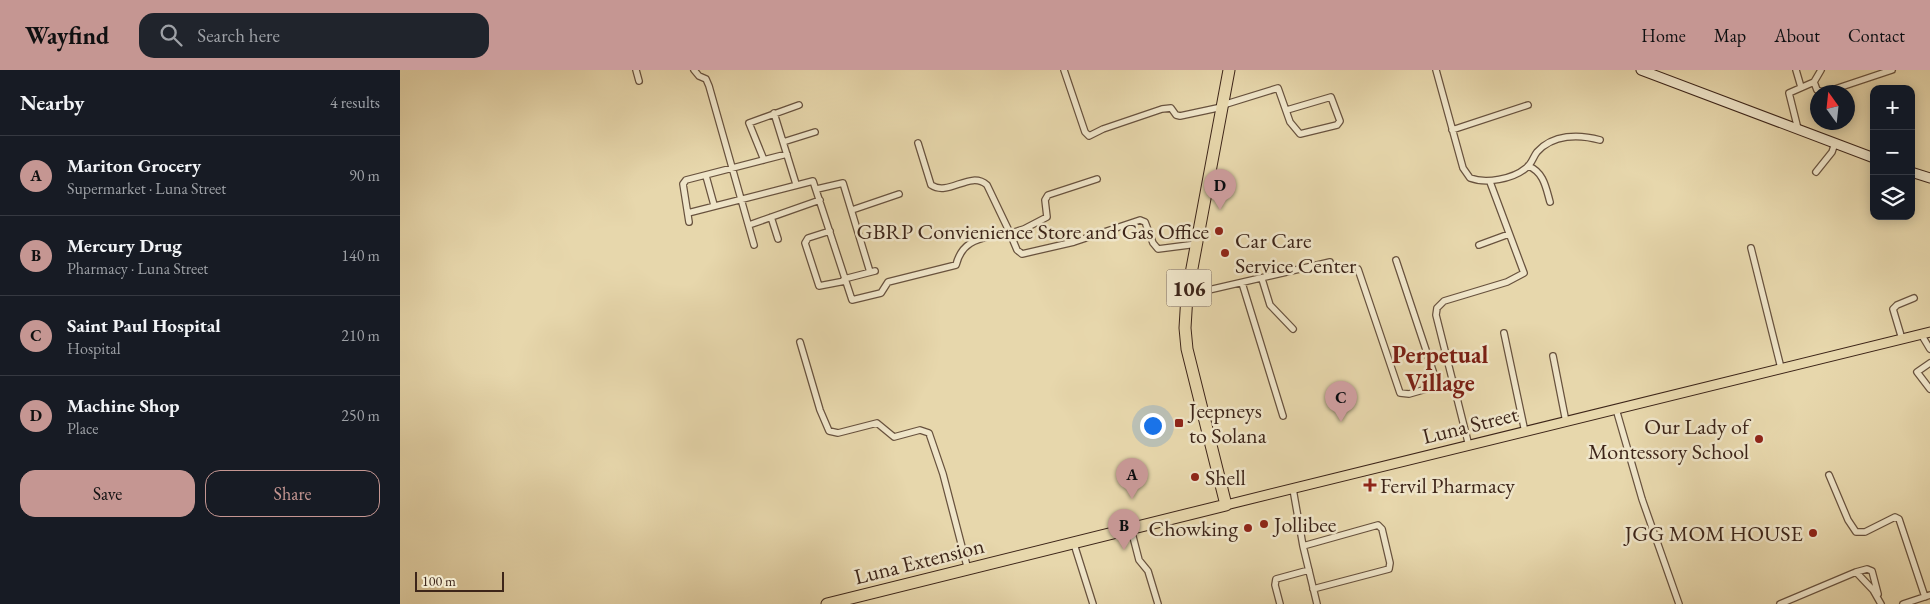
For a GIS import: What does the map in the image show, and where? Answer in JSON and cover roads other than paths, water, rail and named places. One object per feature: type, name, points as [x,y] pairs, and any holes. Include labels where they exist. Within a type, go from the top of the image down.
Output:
[{"type":"highway","name":"106","points":[[1226,505],[1187,349],[1185,328],[1187,295],[1229,70]]},
{"type":"highway","name":"Luna Street","points":[[1020,558],[1226,505]]},
{"type":"highway","name":"Luna Extension","points":[[827,604],[1020,558]]},
{"type":"main road","name":"Luna Street","points":[[1226,505],[1926,333]]},
{"type":"street","points":[[636,70],[639,81]]},
{"type":"street","points":[[694,70],[697,75],[707,81],[754,245]]},
{"type":"street","points":[[1064,70],[1085,132],[1089,136],[1103,128],[1162,109],[1171,108],[1176,115],[1180,116],[1222,106],[1276,88],[1281,90],[1287,110],[1294,128],[1300,134],[1337,125],[1340,121],[1331,97],[1287,110]]},
{"type":"street","points":[[1436,70],[1467,176],[1476,180],[1490,182],[1528,166],[1538,151],[1563,137],[1588,137],[1600,140]]},
{"type":"street","points":[[1643,70],[1870,156]]},
{"type":"street","points":[[1796,70],[1801,87]]},
{"type":"street","points":[[1798,129],[1789,93],[1814,82],[1821,70]]},
{"type":"street","points":[[1846,85],[1892,70]]},
{"type":"street","points":[[1452,130],[1528,104]]},
{"type":"street","points":[[764,160],[749,123],[799,105]]},
{"type":"street","points":[[774,113],[796,184]]},
{"type":"street","points":[[783,142],[815,132]]},
{"type":"street","points":[[918,143],[931,185],[940,189],[976,179],[987,185],[1019,252],[1024,254],[1074,242],[1140,220],[1145,222],[1153,243],[1158,248],[1197,244]]},
{"type":"street","points":[[1816,172],[1832,152],[1835,143]]},
{"type":"street","points":[[689,222],[684,182],[787,154]]},
{"type":"street","points":[[1528,166],[1537,170],[1544,182],[1550,202]]},
{"type":"street","points":[[1915,173],[1930,178]]},
{"type":"street","points":[[706,176],[714,205]]},
{"type":"street","points":[[688,213],[810,180],[816,183],[852,300],[881,294],[888,282],[934,269],[950,268],[956,265],[957,256],[965,244],[1024,229],[1047,217],[1045,200],[1048,195],[1097,179]]},
{"type":"street","points":[[1468,446],[1454,381],[1442,339],[1437,308],[1444,301],[1507,282],[1524,273],[1490,182]]},
{"type":"street","points":[[817,189],[843,183],[872,271],[819,286],[805,243],[808,238],[830,231]]},
{"type":"street","points":[[852,210],[899,194]]},
{"type":"street","points":[[748,225],[820,200]]},
{"type":"street","points":[[771,217],[778,239]]},
{"type":"street","points":[[1479,244],[1509,234]]},
{"type":"street","points":[[1751,248],[1781,368]]},
{"type":"street","points":[[1396,260],[1438,386]]},
{"type":"street","points":[[1187,295],[1330,262]]},
{"type":"street","points":[[1358,269],[1400,393],[1409,394],[1454,381]]},
{"type":"street","points":[[1262,279],[1270,305],[1293,329]]},
{"type":"street","points":[[1242,283],[1283,416]]},
{"type":"street","points":[[1902,339],[1893,309],[1897,305],[1914,298]]},
{"type":"street","points":[[1504,333],[1525,432]]},
{"type":"street","points":[[1926,333],[1930,349]]},
{"type":"street","points":[[800,342],[820,410],[829,431],[838,433],[877,423],[894,437],[920,430],[929,433],[943,474],[968,570]]},
{"type":"street","points":[[1553,356],[1566,422]]},
{"type":"street","points":[[1930,363],[1916,372],[1930,389]]},
{"type":"street","points":[[1616,409],[1642,499],[1679,604]]},
{"type":"street","points":[[1829,476],[1848,520],[1856,532],[1864,532],[1895,517],[1899,519],[1928,596],[1902,604]]},
{"type":"street","points":[[1294,489],[1303,546],[1318,604]]},
{"type":"street","points":[[1303,546],[1378,526],[1382,529],[1390,563],[1388,569],[1313,589]]},
{"type":"street","points":[[1132,529],[1139,560],[1148,571],[1158,604]]},
{"type":"street","points":[[1074,544],[1093,604]]},
{"type":"street","points":[[1780,604],[1867,569],[1872,571],[1880,601]]},
{"type":"street","points":[[1280,604],[1275,585],[1276,579],[1309,570]]},
{"type":"street","points":[[1856,572],[1880,601]]},
{"type":"place","name":"Machine Shop","points":[[1220,210]]},
{"type":"place","name":"GBRP Convienience Store and Gas Office","points":[[1219,231]]},
{"type":"place","name":"Car Care Service Center","points":[[1225,253]]},
{"type":"place","name":"Saint Paul Hospital","points":[[1341,422]]},
{"type":"place","name":"Jeepneys to Solana","points":[[1179,423]]},
{"type":"place","name":"Our Lady of Montessory School","points":[[1759,439]]},
{"type":"place","name":"Shell","points":[[1195,477]]},
{"type":"place","name":"Fervil Pharmacy","points":[[1370,485]]},
{"type":"place","name":"Mariton Grocery","points":[[1132,499]]},
{"type":"place","name":"Jollibee","points":[[1264,524]]},
{"type":"place","name":"Chowking","points":[[1248,528]]},
{"type":"place","name":"JGG MOM HOUSE","points":[[1813,533]]},
{"type":"place","name":"Mercury Drug","points":[[1124,550]]},
{"type":"district","name":"Perpetual Village","points":[[1440,368]]}]
